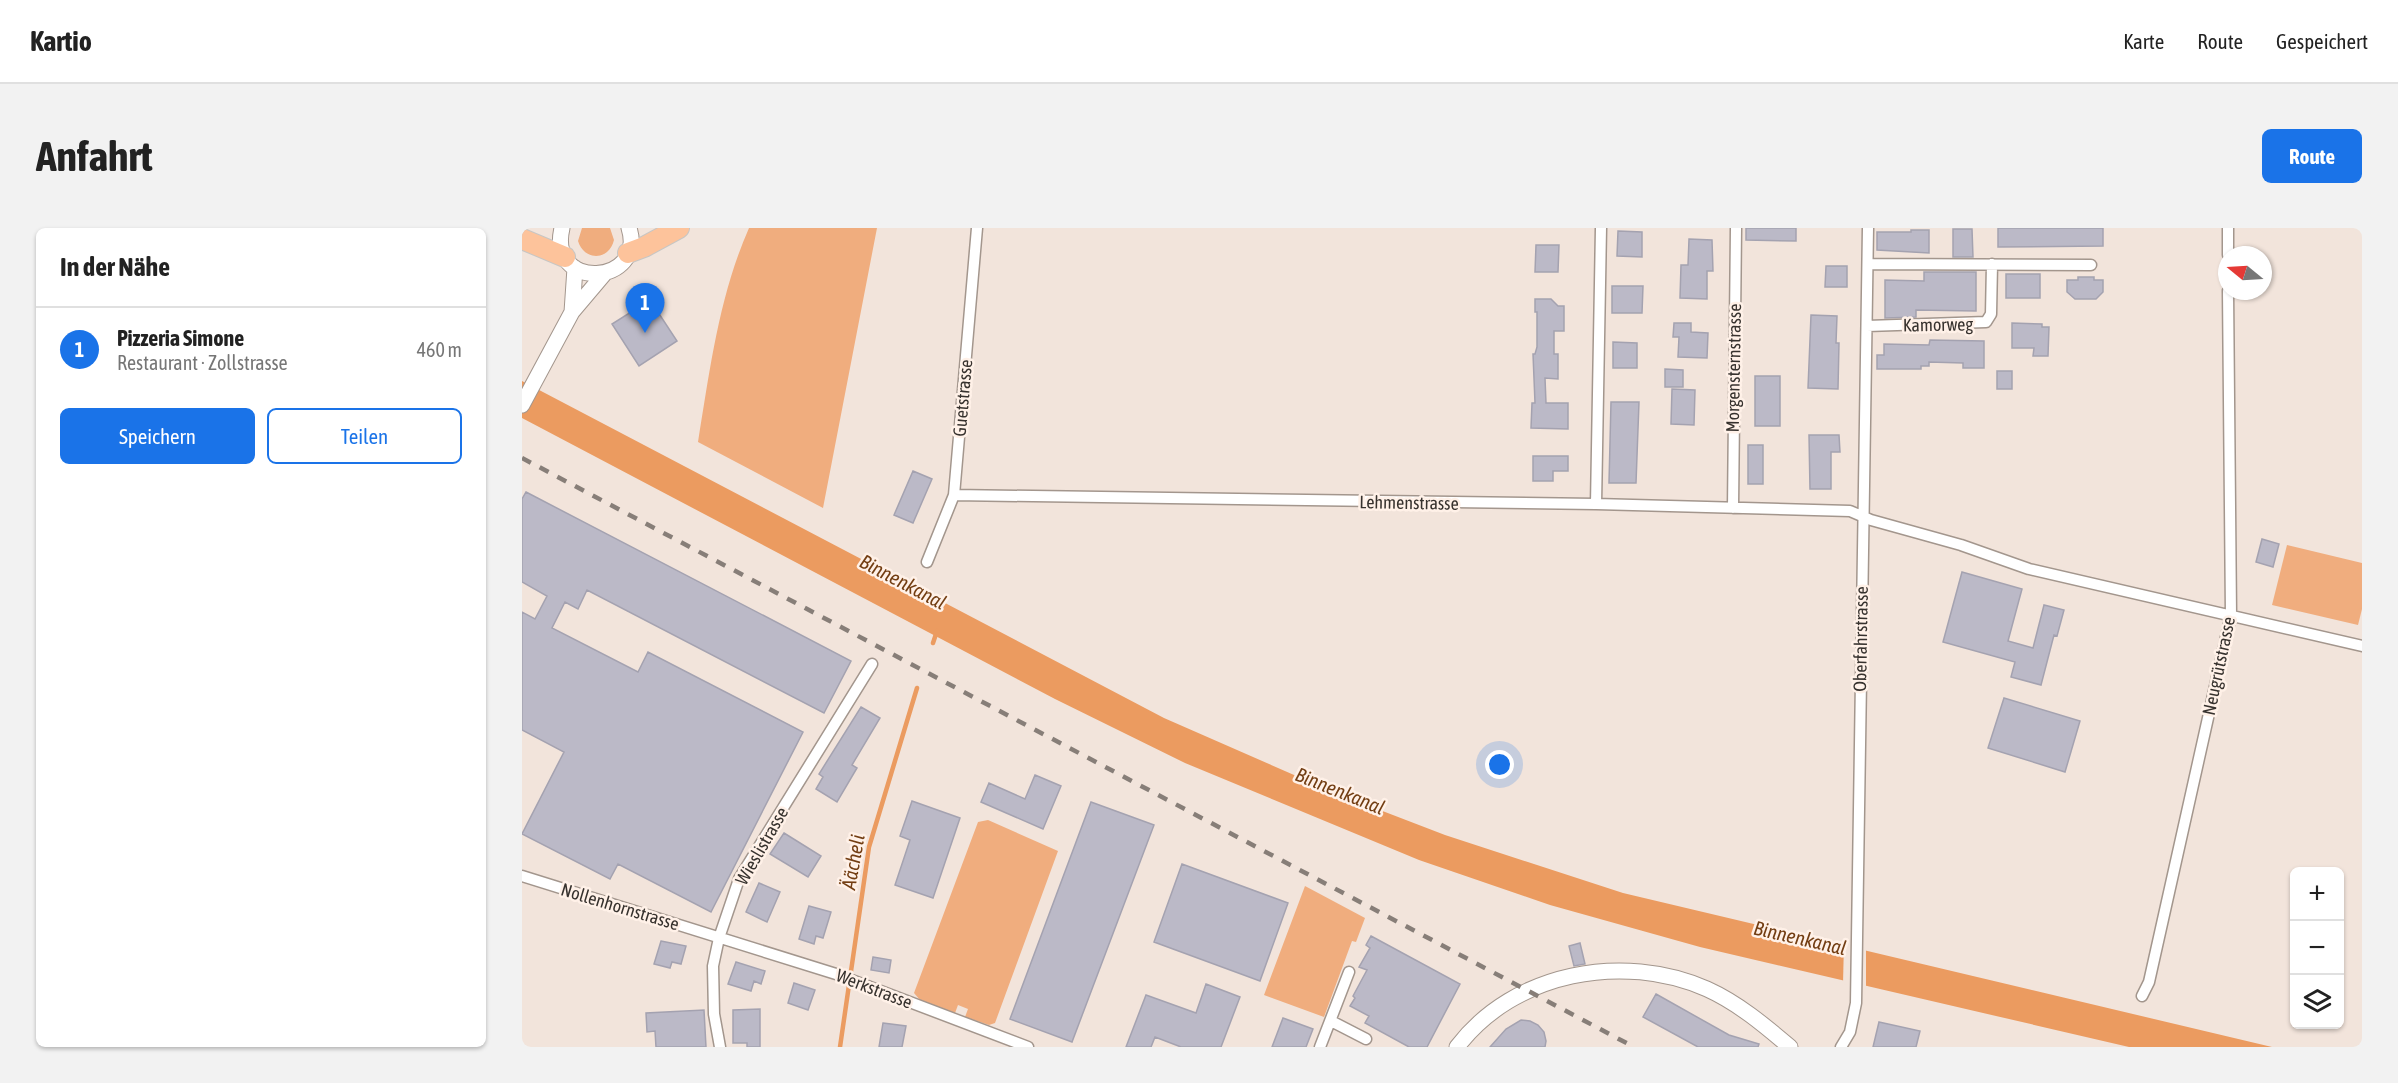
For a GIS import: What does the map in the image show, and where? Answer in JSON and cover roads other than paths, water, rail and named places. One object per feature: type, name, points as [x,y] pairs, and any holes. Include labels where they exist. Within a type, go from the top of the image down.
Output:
[{"type":"highway","points":[[628,253],[679,228]]},
{"type":"highway","points":[[522,239],[570,263]]},
{"type":"street","points":[[562,228],[561,247],[570,263],[584,273],[605,273]]},
{"type":"street","points":[[522,405],[572,312],[605,273],[623,262],[631,243],[629,228]]},
{"type":"street","name":"Guetstrasse","points":[[927,562],[954,495],[977,228]]},
{"type":"street","points":[[1596,504],[1600,228]]},
{"type":"street","name":"Morgensternstrasse","points":[[1733,508],[1736,228]]},
{"type":"street","name":"Oberfahrstrasse","points":[[1841,1047],[1850,1032],[1856,1004],[1868,228]]},
{"type":"street","points":[[2228,228],[2228,246]]},
{"type":"street","points":[[570,263],[572,312]]},
{"type":"street","points":[[1868,264],[2091,264]]},
{"type":"street","name":"Kamorweg","points":[[1867,327],[1986,322],[1991,314],[1992,264]]},
{"type":"street","name":"Neugrütstrasse","points":[[2142,996],[2149,982],[2231,615],[2228,300]]},
{"type":"street","name":"Lehmenstrasse","points":[[954,495],[1596,504],[1850,511],[1961,545],[2029,569],[2362,646]]},
{"type":"street","name":"Wieslistrasse","points":[[720,1047],[714,1014],[713,966],[718,938],[739,879],[872,664]]},
{"type":"street","name":"Nollenhornstrasse","points":[[522,876],[718,938]]},
{"type":"street","name":"Werkstrasse","points":[[718,938],[836,974],[1028,1047]]},
{"type":"street","points":[[1457,1047],[1492,1012],[1536,987],[1568,976],[1612,969],[1641,970],[1681,979],[1708,989],[1760,1022],[1790,1047]]},
{"type":"street","points":[[1320,1047],[1348,972]]},
{"type":"street","points":[[1331,1021],[1366,1039]]},
{"type":"water","name":"Binnenkanal","points":[[522,381],[1164,718],[1333,792],[1445,835],[1623,893],[2272,1047],[2129,1047],[1700,947],[1550,905],[1419,860],[1185,763],[1055,699],[522,418]]},
{"type":"waterway","name":"Äächeli","points":[[933,643],[937,631]]},
{"type":"waterway","name":"Äächeli","points":[[840,1047],[869,847],[917,688]]},
{"type":"railway","points":[[522,458],[1634,1047]]},
{"type":"place","name":"Pizzeria Simone","points":[[645,333]]}]
